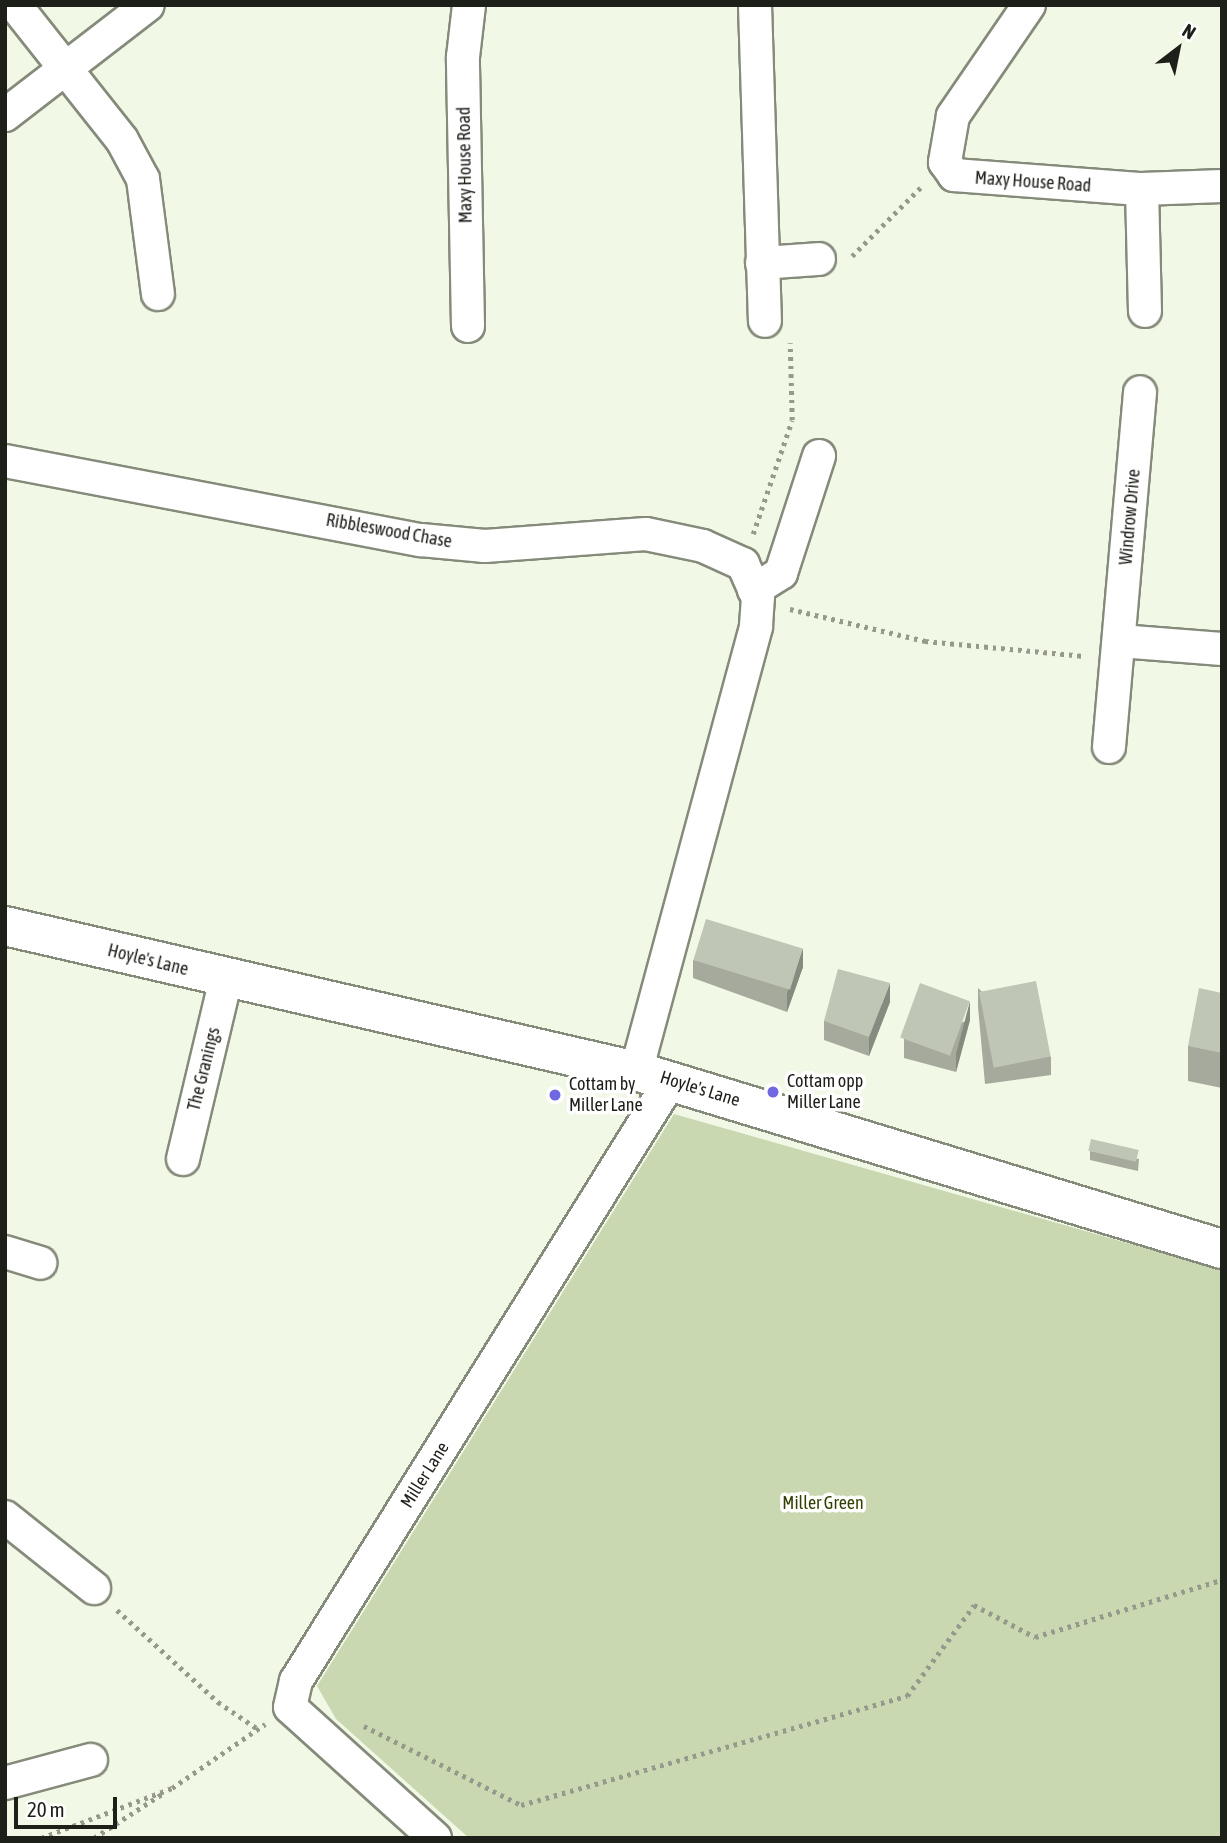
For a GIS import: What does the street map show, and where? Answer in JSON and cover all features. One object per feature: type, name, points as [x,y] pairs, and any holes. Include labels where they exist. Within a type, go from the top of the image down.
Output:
[{"type":"street","points":[[15,5],[122,140],[143,179],[158,294]]},
{"type":"street","points":[[5,115],[148,5]]},
{"type":"street","name":"Maxy House Road","points":[[468,326],[463,57],[469,5]]},
{"type":"street","points":[[755,5],[765,321]]},
{"type":"street","points":[[945,162],[953,116],[1029,5]]},
{"type":"street","name":"Maxy House Road","points":[[945,162],[954,175],[974,180],[1142,189],[1222,186]]},
{"type":"street","points":[[1142,189],[1145,310]]},
{"type":"street","points":[[762,262],[819,259]]},
{"type":"street","name":"Windrow Drive","points":[[1109,747],[1140,392]]},
{"type":"street","points":[[654,1075],[751,587],[781,573],[819,456]]},
{"type":"street","name":"Ribbleswood Chase","points":[[5,461],[421,540],[485,546],[646,534],[703,546],[751,587]]},
{"type":"street","points":[[1119,650],[1222,649]]},
{"type":"street","name":"Hoyle's Lane","points":[[5,926],[226,979],[654,1075],[1222,1250]]},
{"type":"street","name":"The Granings","points":[[183,1158],[226,979]]},
{"type":"street","name":"Miller Lane","points":[[290,1707],[296,1681],[654,1075]]},
{"type":"street","points":[[5,1252],[40,1263]]},
{"type":"street","points":[[5,1517],[94,1588]]},
{"type":"street","points":[[290,1707],[435,1838]]},
{"type":"street","points":[[5,1783],[91,1760]]},
{"type":"path","points":[[819,259],[853,256],[945,162]]},
{"type":"path","points":[[793,352],[792,420],[751,587],[925,641],[1119,650]]},
{"type":"path","points":[[352,1721],[522,1805],[907,1696],[974,1605],[1035,1637],[1222,1580]]},
{"type":"path","points":[[94,1588],[218,1702],[258,1729]]},
{"type":"path","points":[[94,1838],[290,1707]]},
{"type":"path","points":[[41,1838],[172,1788]]},
{"type":"green space","name":"Miller Green","points":[[674,1114],[1222,1270],[1222,1838],[469,1838],[336,1719],[317,1686]]},
{"type":"building","points":[[706,919],[803,949],[790,990],[693,960]]},
{"type":"building","points":[[838,969],[890,983],[869,1037],[824,1021]]},
{"type":"building","points":[[1036,981],[1051,1057],[994,1068],[979,992]]},
{"type":"building","points":[[920,983],[970,1001],[950,1056],[900,1038]]},
{"type":"building","points":[[1199,988],[1222,993],[1222,1053],[1188,1046]]},
{"type":"building","points":[[1091,1139],[1139,1150],[1136,1162],[1088,1151]]},
{"type":"place","name":"Cottam opp Miller Lane","points":[[773,1092]]},
{"type":"place","name":"Cottam by Miller Lane","points":[[555,1095]]}]
